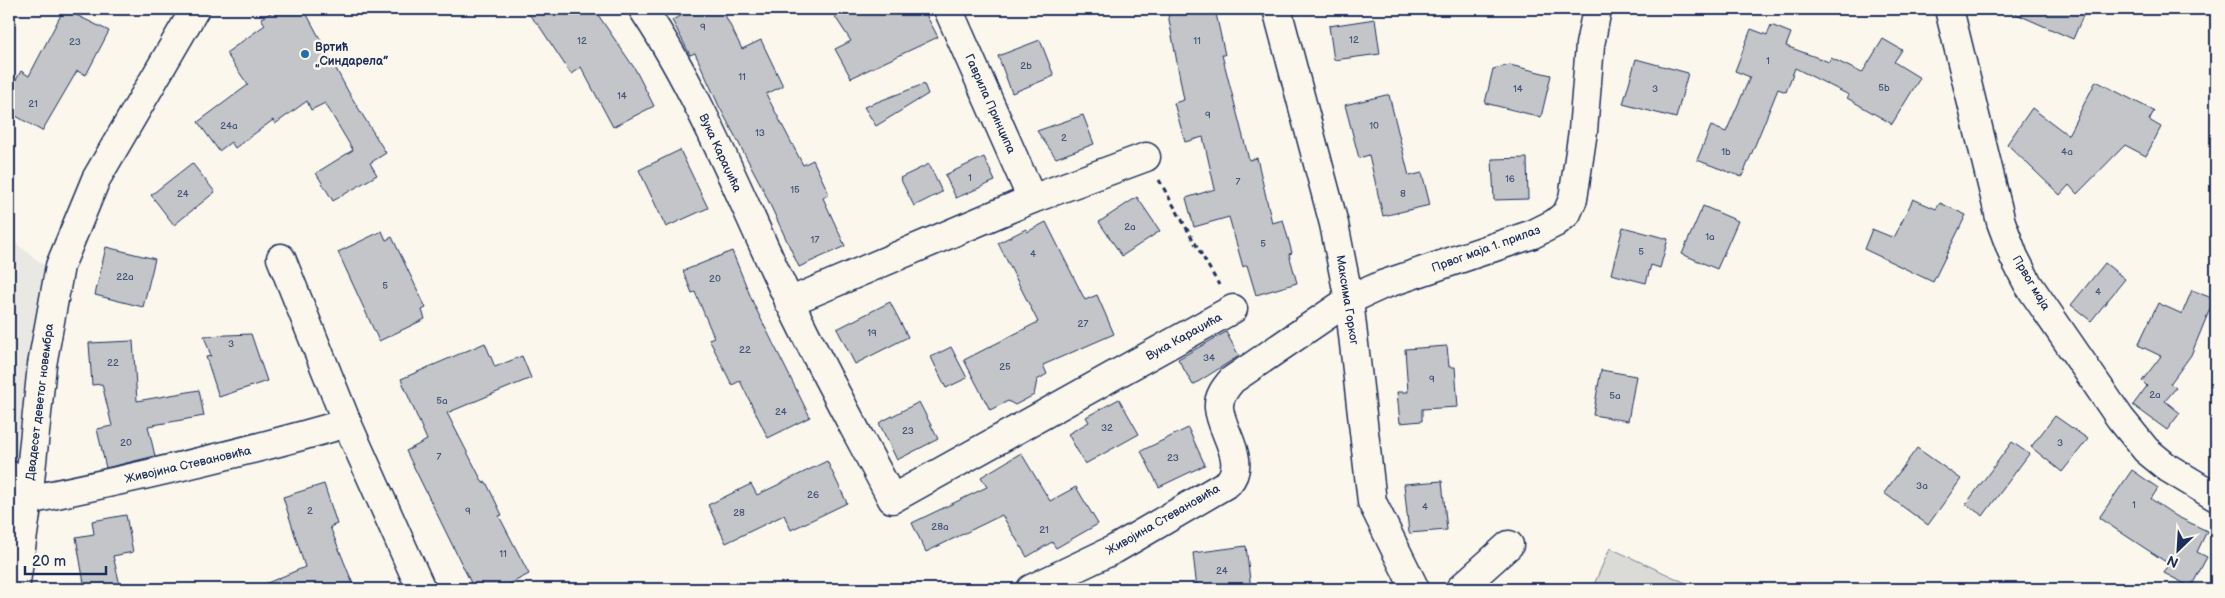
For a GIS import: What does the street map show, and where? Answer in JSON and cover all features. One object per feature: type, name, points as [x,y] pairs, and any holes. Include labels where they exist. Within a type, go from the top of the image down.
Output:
[{"type":"street","name":"Двадесет деветог новембра","points":[[15,589],[28,500],[42,365],[60,266],[96,179],[195,9]]},
{"type":"street","name":"Вука Караџића","points":[[643,9],[655,27],[697,104],[789,302],[892,499],[1233,310]]},
{"type":"street","name":"Гаврила Принципа","points":[[948,9],[1032,199]]},
{"type":"street","name":"Максима Горког","points":[[1277,9],[1334,224],[1349,300],[1372,502],[1415,589]]},
{"type":"street","name":"Првог маја 1. прилаз","points":[[1349,300],[1382,285],[1533,234],[1555,223],[1567,213],[1577,185],[1590,45],[1597,9]]},
{"type":"street","name":"Првог маја","points":[[1949,9],[2001,222],[2014,257],[2028,284],[2120,418],[2146,450],[2181,477],[2216,497]]},
{"type":"street","points":[[789,302],[1032,199],[1146,158]]},
{"type":"street","points":[[281,258],[346,423],[421,589]]},
{"type":"street","name":"Живојина Стевановића","points":[[1031,589],[1115,549],[1228,483],[1236,470],[1218,408],[1224,389],[1232,380],[1349,300]]},
{"type":"street","name":"Живојина Стевановића","points":[[28,500],[175,469],[258,449],[346,423]]},
{"type":"street","points":[[9,475],[28,500]]},
{"type":"street","points":[[1460,589],[1509,545]]},
{"type":"path","name":"Вука Караџића","points":[[1146,158],[1233,310]]},
{"type":"shaded area","points":[[9,238],[46,267],[9,542]]},
{"type":"shaded area","points":[[1610,548],[1699,589],[1592,589]]},
{"type":"building","points":[[64,9],[109,31],[86,75],[77,71],[42,131],[9,112],[9,92],[21,71],[29,76]]},
{"type":"building","points":[[278,9],[304,9],[349,93],[386,153],[370,163],[377,175],[333,201],[316,173],[353,150],[325,103],[311,110],[307,101],[275,124],[273,120],[235,148],[231,142],[219,151],[198,122],[248,85],[226,53],[265,25],[261,18]]},
{"type":"building","points":[[524,9],[594,9],[635,69],[654,106],[613,127],[581,67],[571,74],[540,27]]},
{"type":"building","points":[[696,9],[722,9],[742,49],[761,40],[783,86],[766,94],[803,165],[813,160],[829,194],[823,198],[845,246],[799,267],[761,185],[719,106],[695,53],[690,55],[672,20]]},
{"type":"building","points":[[830,9],[923,9],[938,37],[851,78],[835,49],[851,41]]},
{"type":"building","points":[[1167,9],[1215,9],[1225,55],[1222,55],[1249,160],[1257,158],[1272,223],[1283,220],[1292,253],[1289,254],[1297,283],[1256,295],[1247,265],[1243,267],[1229,217],[1194,227],[1186,198],[1215,189],[1203,137],[1185,142],[1174,103],[1184,100]]},
{"type":"building","points":[[2005,9],[2086,9],[2073,39]]},
{"type":"building","points":[[1375,19],[1380,54],[1334,60],[1329,26]]},
{"type":"building","points":[[1771,25],[1791,33],[1786,46],[1829,62],[1831,58],[1862,73],[1883,39],[1902,50],[1894,62],[1920,78],[1892,124],[1847,98],[1849,95],[1795,68],[1786,92],[1778,89],[1742,177],[1697,160],[1711,126],[1726,132],[1750,77],[1735,71],[1751,29],[1767,35]]},
{"type":"building","points":[[1040,40],[1054,76],[1012,93],[998,56]]},
{"type":"building","points":[[1636,59],[1688,73],[1676,118],[1623,104]]},
{"type":"building","points":[[1510,65],[1551,75],[1541,117],[1485,103],[1493,69]]},
{"type":"building","points":[[2096,81],[2154,111],[2149,120],[2161,127],[2146,156],[2125,145],[2077,194],[2069,185],[2060,195],[2007,144],[2032,108],[2068,135]]},
{"type":"building","points":[[924,84],[928,94],[876,126],[864,107]]},
{"type":"building","points":[[1389,95],[1409,176],[1422,173],[1430,205],[1383,216],[1369,155],[1359,158],[1345,105]]},
{"type":"building","points":[[1083,115],[1094,144],[1056,158],[1037,131]]},
{"type":"building","points":[[680,150],[708,208],[666,227],[639,170]]},
{"type":"building","points":[[984,157],[995,181],[956,198],[945,175]]},
{"type":"building","points":[[1527,158],[1528,199],[1494,200],[1492,159]]},
{"type":"building","points":[[192,163],[215,192],[174,225],[151,195]]},
{"type":"building","points":[[929,164],[942,192],[914,206],[900,178]]},
{"type":"building","points":[[1137,197],[1160,231],[1122,256],[1099,222]]},
{"type":"building","points":[[1913,199],[1936,209],[1940,203],[1966,215],[1933,282],[1864,249],[1872,229],[1894,238]]},
{"type":"building","points":[[1703,206],[1738,221],[1717,269],[1682,254]]},
{"type":"building","points":[[1046,222],[1085,300],[1097,295],[1114,334],[1043,365],[1047,374],[1037,380],[1034,395],[1015,405],[1008,401],[990,410],[964,360],[1038,322],[998,243],[1026,229],[1027,232]]},
{"type":"building","points":[[1623,227],[1668,239],[1660,268],[1651,265],[1646,283],[1611,274]]},
{"type":"building","points":[[382,231],[386,240],[392,237],[426,308],[422,310],[425,319],[379,341],[338,252]]},
{"type":"building","points":[[106,247],[155,259],[143,307],[95,295]]},
{"type":"building","points":[[732,251],[754,305],[810,417],[768,438],[740,381],[732,385],[709,339],[714,337],[695,292],[692,293],[683,271]]},
{"type":"building","points":[[2105,263],[2125,279],[2091,321],[2071,305]]},
{"type":"building","points":[[2192,290],[2214,299],[2191,355],[2170,384],[2176,388],[2165,401],[2180,413],[2167,430],[2133,405],[2147,386],[2142,381],[2161,356],[2138,345],[2158,303],[2182,314]]},
{"type":"building","points":[[890,302],[908,337],[855,364],[837,329]]},
{"type":"building","points":[[1226,332],[1239,356],[1193,385],[1178,359]]},
{"type":"building","points":[[251,334],[267,381],[219,397],[206,357],[211,356],[204,336]]},
{"type":"building","points":[[133,341],[137,401],[199,390],[204,416],[148,426],[155,456],[106,468],[97,429],[112,426],[102,384],[92,385],[89,343]]},
{"type":"building","points":[[485,343],[495,367],[522,356],[531,378],[447,413],[483,483],[486,482],[502,515],[499,516],[529,574],[500,589],[474,589],[406,451],[427,440],[401,379]]},
{"type":"building","points":[[1447,346],[1449,367],[1455,367],[1458,407],[1422,409],[1422,421],[1400,423],[1397,392],[1408,392],[1405,349]]},
{"type":"building","points":[[951,347],[967,378],[946,388],[931,357]]},
{"type":"building","points":[[1601,370],[1636,376],[1628,421],[1593,415]]},
{"type":"building","points":[[1119,399],[1139,434],[1085,464],[1068,434],[1089,422],[1086,417]]},
{"type":"building","points":[[919,402],[938,439],[897,460],[879,423]]},
{"type":"building","points":[[2055,416],[2088,439],[2062,472],[2031,447]]},
{"type":"building","points":[[1188,428],[1205,465],[1159,487],[1141,451]]},
{"type":"building","points":[[2012,442],[2029,454],[1983,516],[1966,504]]},
{"type":"building","points":[[1917,448],[1961,479],[1928,525],[1884,493]]},
{"type":"building","points":[[1021,453],[1050,501],[1076,487],[1098,524],[1056,548],[1052,542],[1027,557],[1002,515],[926,552],[912,523],[987,487],[981,477]]},
{"type":"building","points":[[827,461],[847,503],[791,530],[784,515],[726,543],[708,505],[751,484],[757,495]]},
{"type":"building","points":[[2132,470],[2158,488],[2151,499],[2176,516],[2207,531],[2197,552],[2207,557],[2191,587],[2164,573],[2169,564],[2099,518]]},
{"type":"building","points":[[1442,481],[1447,530],[1409,533],[1404,484]]},
{"type":"building","points":[[324,484],[337,524],[330,527],[355,589],[253,589],[305,567],[283,497]]},
{"type":"building","points":[[126,515],[133,552],[113,556],[121,589],[85,589],[76,537],[94,534],[92,521]]},
{"type":"building","points":[[1246,546],[1251,589],[1197,589],[1193,553]]},
{"type":"place","name":"Вртић „Синдарела”","points":[[305,54]]}]
